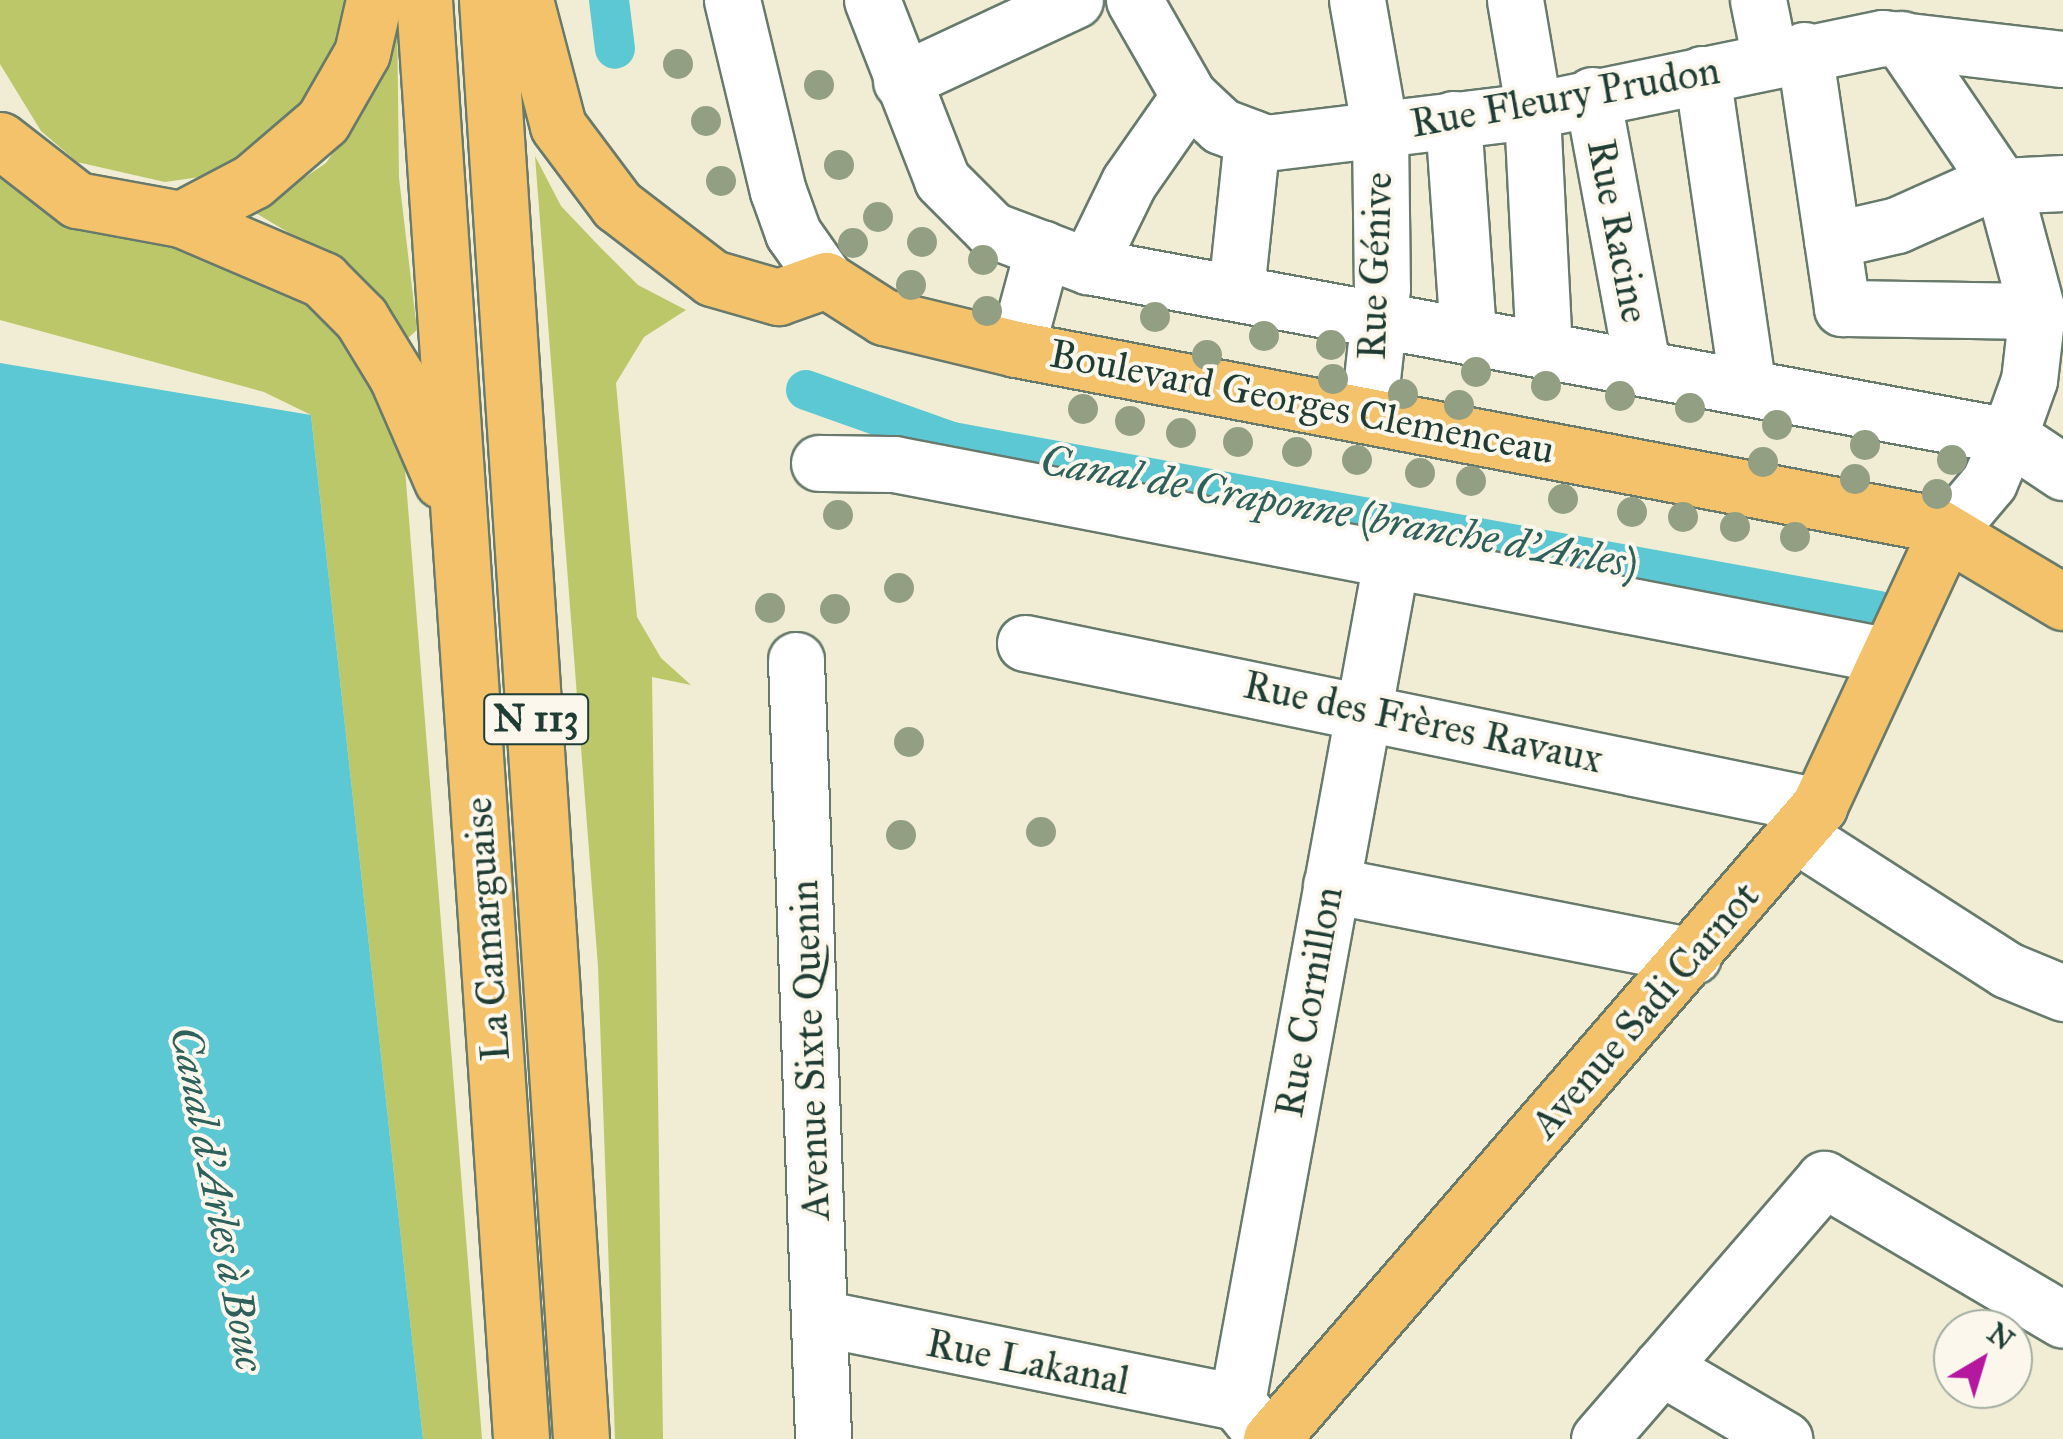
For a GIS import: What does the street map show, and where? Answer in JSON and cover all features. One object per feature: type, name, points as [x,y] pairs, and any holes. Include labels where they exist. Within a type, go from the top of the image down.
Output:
[{"type":"main road","points":[[181,219],[253,180],[323,121],[362,52],[374,0]]},
{"type":"main road","name":"La Camarguaise","points":[[424,0],[521,1439]]},
{"type":"main road","name":"La Camarguaise","points":[[487,0],[580,1439]]},
{"type":"main road","points":[[525,0],[558,126],[617,205],[712,278],[778,297],[826,280]]},
{"type":"main road","points":[[0,140],[78,200],[181,219],[323,280],[361,318],[459,521]]},
{"type":"main road","name":"Boulevard Georges Clemenceau","points":[[826,280],[884,317],[1016,349],[1931,523],[2063,602]]},
{"type":"main road","name":"Avenue Sadi Carnot","points":[[1258,1427],[1694,956],[1808,821],[1858,735],[1885,656],[1946,534]]},
{"type":"street","name":"Boulevard Georges Clemenceau","points":[[732,0],[783,205],[826,280]]},
{"type":"street","points":[[872,0],[942,180],[992,230],[1066,258],[2009,436],[2063,472]]},
{"type":"street","points":[[1134,0],[1189,96],[1221,126],[1252,138],[1236,291]]},
{"type":"street","name":"Rue Génive","points":[[1358,0],[1380,130],[1380,318],[1368,414]]},
{"type":"street","points":[[1515,0],[1530,111],[1544,348]]},
{"type":"street","points":[[1758,0],[1787,55],[1832,240],[1842,308],[2037,311]]},
{"type":"street","points":[[901,81],[1051,6]]},
{"type":"street","points":[[1901,39],[2005,192],[2037,311],[2046,382],[2009,436],[1989,482],[1946,534]]},
{"type":"street","name":"Rue Fleury Prudon","points":[[1252,138],[1380,130],[1530,111],[1787,55],[1901,39],[2063,60]]},
{"type":"street","points":[[1702,74],[1747,384]]},
{"type":"street","points":[[1016,349],[1066,258],[1129,182],[1189,96]]},
{"type":"street","name":"Rue Racine","points":[[1592,96],[1642,366]]},
{"type":"street","points":[[1452,120],[1468,333]]},
{"type":"street","points":[[1832,240],[1897,225],[1982,187],[2005,192],[2063,183]]},
{"type":"street","points":[[819,462],[894,464],[1392,556],[1885,656]]},
{"type":"street","name":"Rue Cornillon","points":[[1258,1427],[1331,886],[1392,556]]},
{"type":"street","name":"Rue des Frères Ravaux","points":[[1025,643],[1363,708],[1808,821]]},
{"type":"street","name":"Avenue Sixte Quenin","points":[[796,660],[823,1439]]},
{"type":"street","points":[[1808,821],[2007,970],[2063,993]]},
{"type":"street","points":[[1331,886],[1694,956]]},
{"type":"street","points":[[1599,1439],[1824,1179],[2063,1320]]},
{"type":"street","name":"Rue Lakanal","points":[[820,1318],[1258,1427]]},
{"type":"street","points":[[1661,1367],[1784,1439]]},
{"type":"green space","points":[[0,0],[355,0],[327,73],[294,123],[214,175],[165,182],[77,162],[41,131],[0,64]]},
{"type":"green space","points":[[397,15],[399,178],[417,330],[407,339],[355,272],[254,212],[326,163],[352,125]]},
{"type":"green space","points":[[535,156],[561,206],[599,246],[638,285],[686,310],[644,337],[616,383],[637,617],[661,658],[691,685],[652,677],[663,1439],[615,1439],[598,966]]},
{"type":"green space","points":[[0,178],[59,223],[256,262],[351,329],[403,444],[482,1439],[423,1439],[311,415],[264,392],[0,320]]},
{"type":"water","name":"Canal d'Arles à Bouc","points":[[0,363],[311,415],[423,1439],[0,1439]]},
{"type":"waterway","name":"Canal de Craponne (branche d'Arles)","points":[[609,0],[615,49]]},
{"type":"waterway","name":"Canal de Craponne (branche d'Arles)","points":[[806,390],[952,442],[1879,611]]}]
